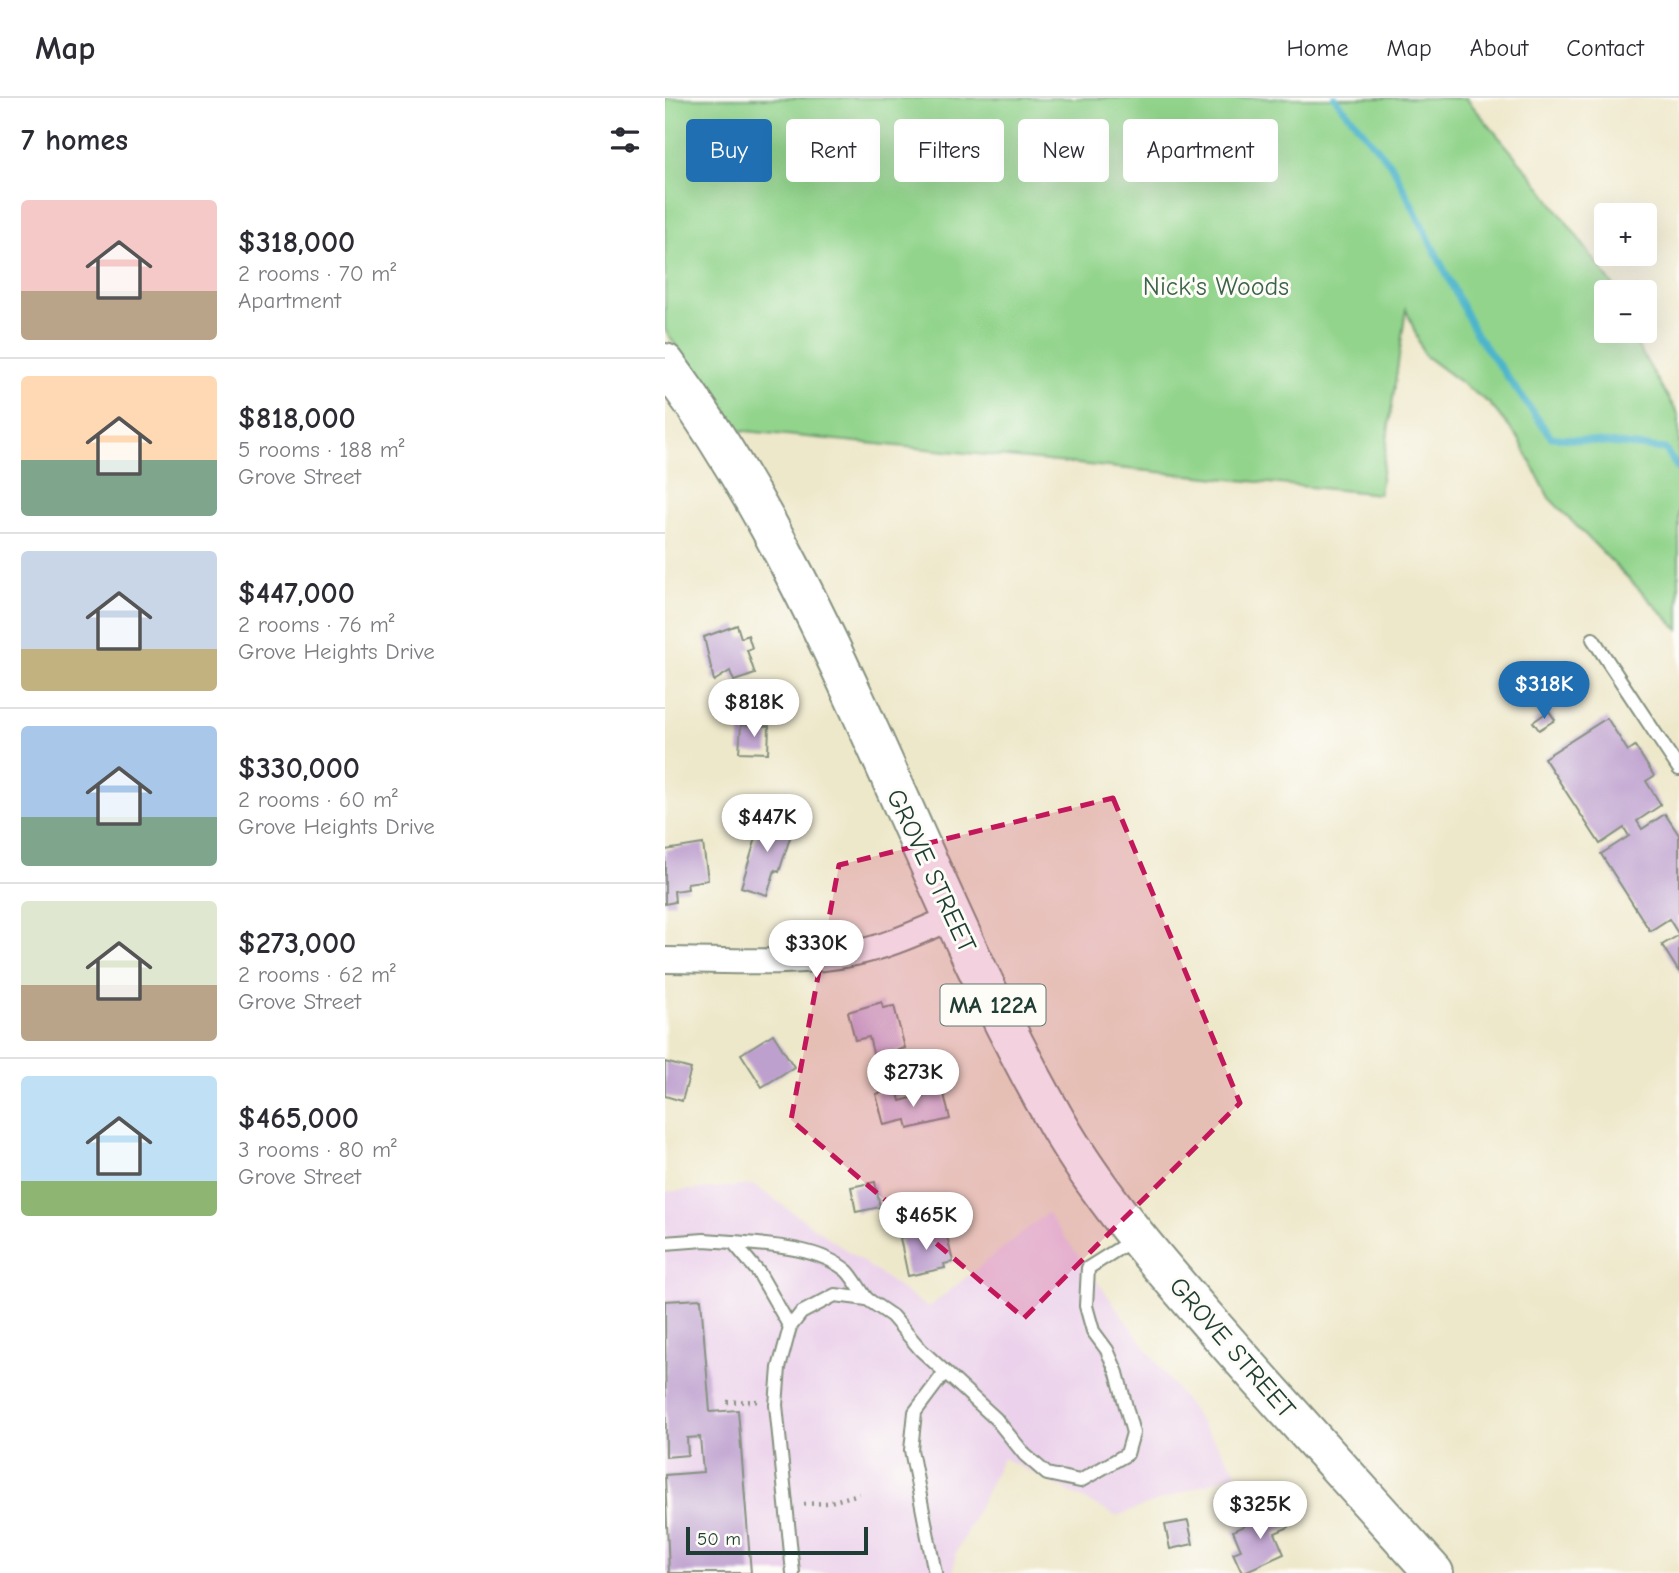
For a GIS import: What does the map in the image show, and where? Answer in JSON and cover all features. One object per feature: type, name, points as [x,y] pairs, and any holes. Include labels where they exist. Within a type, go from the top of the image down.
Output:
[{"type":"main road","name":"GROVE STREET","points":[[665,363],[720,439],[801,582],[952,918],[1006,1031],[1059,1127],[1137,1237],[1227,1342],[1434,1573]]},
{"type":"street","points":[[665,960],[812,958],[854,953],[892,943],[952,918]]},
{"type":"lane","points":[[1593,639],[1679,769]]},
{"type":"lane","points":[[669,1241],[773,1246],[820,1257],[846,1271],[867,1299],[892,1316],[945,1372],[996,1419],[1025,1455],[1047,1474],[1080,1481],[1127,1454],[1133,1433],[1125,1398],[1107,1350],[1093,1331],[1086,1306],[1086,1288],[1088,1268],[1137,1237]]},
{"type":"lane","points":[[733,1242],[759,1273],[790,1327]]},
{"type":"lane","points":[[793,1573],[776,1405],[779,1368],[790,1327],[801,1313],[835,1295],[867,1299]]},
{"type":"lane","points":[[935,1573],[911,1450],[915,1412],[945,1372]]},
{"type":"path","points":[[804,1504],[827,1503],[859,1494]]},
{"type":"highlighted area","points":[[1113,798],[1240,1103],[1024,1318],[791,1120],[839,865]]},
{"type":"shaded area","points":[[754,1185],[928,1308],[1047,1213],[1238,1473],[1116,1516],[1003,1458],[955,1555],[954,1573],[665,1573],[665,1192]]},
{"type":"green space","name":"Nick's Woods","points":[[665,98],[1466,98],[1537,182],[1594,259],[1594,266],[1599,266],[1609,280],[1594,280],[1594,343],[1636,343],[1679,416],[1679,630],[1549,498],[1519,439],[1490,404],[1424,355],[1406,309],[1379,494],[736,430],[665,330]]},
{"type":"building","points":[[737,625],[741,638],[748,635],[752,648],[747,650],[755,674],[734,681],[730,671],[714,681],[704,637]]},
{"type":"building","points":[[1549,711],[1555,720],[1539,730],[1533,722]]},
{"type":"building","points":[[1607,718],[1628,751],[1635,746],[1654,776],[1646,781],[1661,805],[1637,821],[1642,829],[1665,814],[1679,835],[1679,935],[1669,919],[1650,931],[1601,854],[1629,836],[1624,828],[1600,844],[1544,758]]},
{"type":"building","points":[[741,725],[769,726],[768,753],[739,752]]},
{"type":"building","points":[[763,815],[794,825],[779,872],[775,870],[767,895],[741,887]]},
{"type":"building","points":[[703,844],[708,880],[687,883],[688,889],[674,891],[675,902],[665,904],[665,850]]},
{"type":"building","points":[[1679,935],[1679,972],[1662,945]]},
{"type":"building","points":[[882,1002],[883,1008],[894,1006],[905,1048],[874,1057],[869,1037],[855,1040],[848,1012]]},
{"type":"building","points":[[773,1034],[794,1067],[762,1087],[741,1054]]},
{"type":"building","points":[[665,1062],[691,1069],[682,1101],[665,1096]]},
{"type":"building","points":[[897,1089],[900,1101],[943,1090],[950,1119],[908,1129],[906,1120],[884,1125],[876,1094]]},
{"type":"building","points":[[875,1182],[880,1207],[856,1212],[851,1187]]},
{"type":"building","points":[[937,1230],[938,1233],[946,1232],[953,1262],[944,1264],[945,1268],[908,1276],[900,1238]]},
{"type":"building","points":[[701,1299],[710,1412],[738,1410],[751,1573],[669,1573],[665,1475],[703,1472],[700,1437],[687,1438],[688,1455],[666,1457],[665,1301]]},
{"type":"building","points":[[1281,1509],[1289,1527],[1275,1533],[1284,1554],[1242,1573],[1233,1553],[1241,1550],[1233,1531]]},
{"type":"building","points":[[1188,1521],[1193,1544],[1170,1549],[1165,1525]]},
{"type":"waterway","points":[[1335,98],[1393,167],[1476,334],[1551,437],[1665,449],[1679,470]]}]
